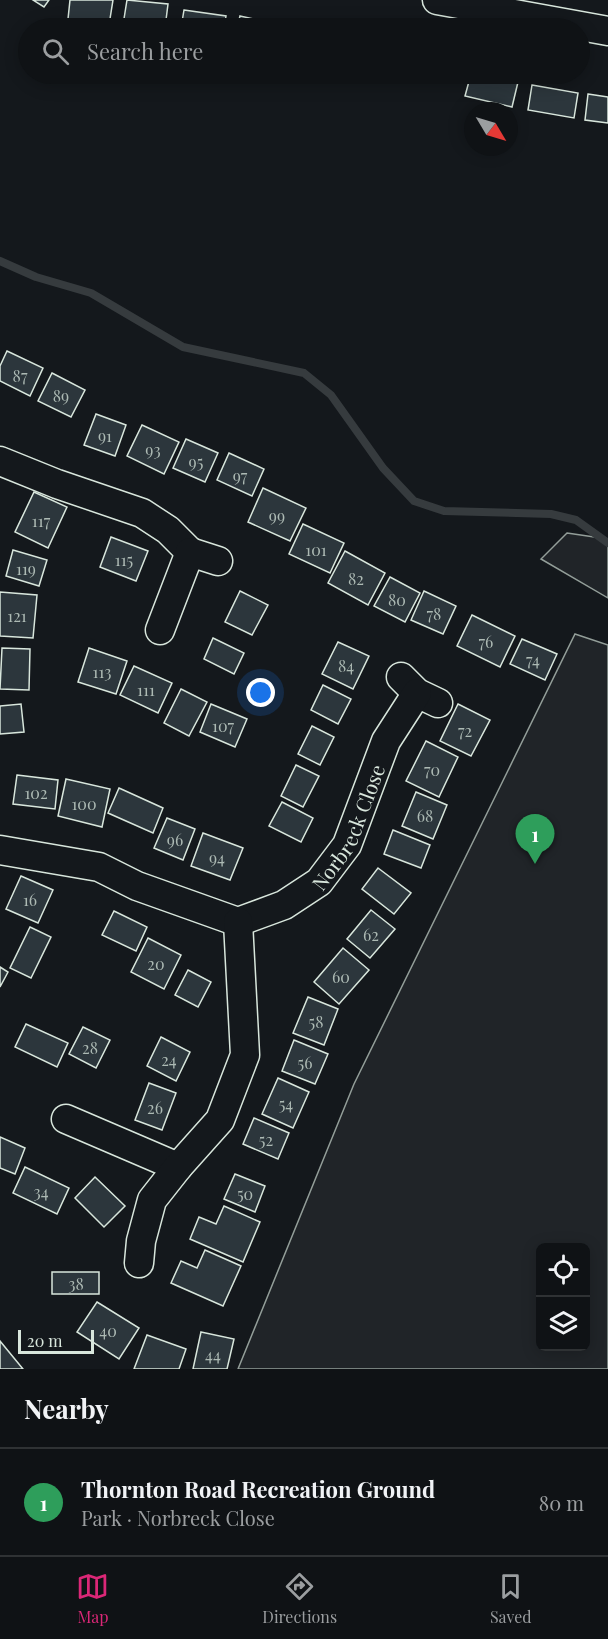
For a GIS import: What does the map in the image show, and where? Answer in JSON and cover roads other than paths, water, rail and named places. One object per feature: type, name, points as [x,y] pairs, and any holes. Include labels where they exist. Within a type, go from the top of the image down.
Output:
[{"type":"street","points":[[437,0],[536,18]]},
{"type":"street","points":[[590,28],[608,31]]},
{"type":"street","points":[[2,466],[142,513],[168,530],[190,552],[218,561]]},
{"type":"street","points":[[160,630],[190,552]]},
{"type":"street","name":"Norbreck Close","points":[[238,922],[284,905],[319,882],[347,845],[386,741],[419,691]]},
{"type":"street","points":[[0,850],[99,867],[137,886],[238,922],[245,1055],[220,1120],[177,1167],[152,1200],[141,1241],[137,1270]]},
{"type":"street","points":[[66,1119],[177,1167]]},
{"type":"waterway","points":[[0,261],[36,277],[91,293],[183,347],[304,373],[331,395],[383,468],[414,501],[444,511],[551,514],[576,520],[608,543]]},
{"type":"place","name":"Thornton Road Recreation Ground","points":[[535,864]]}]
